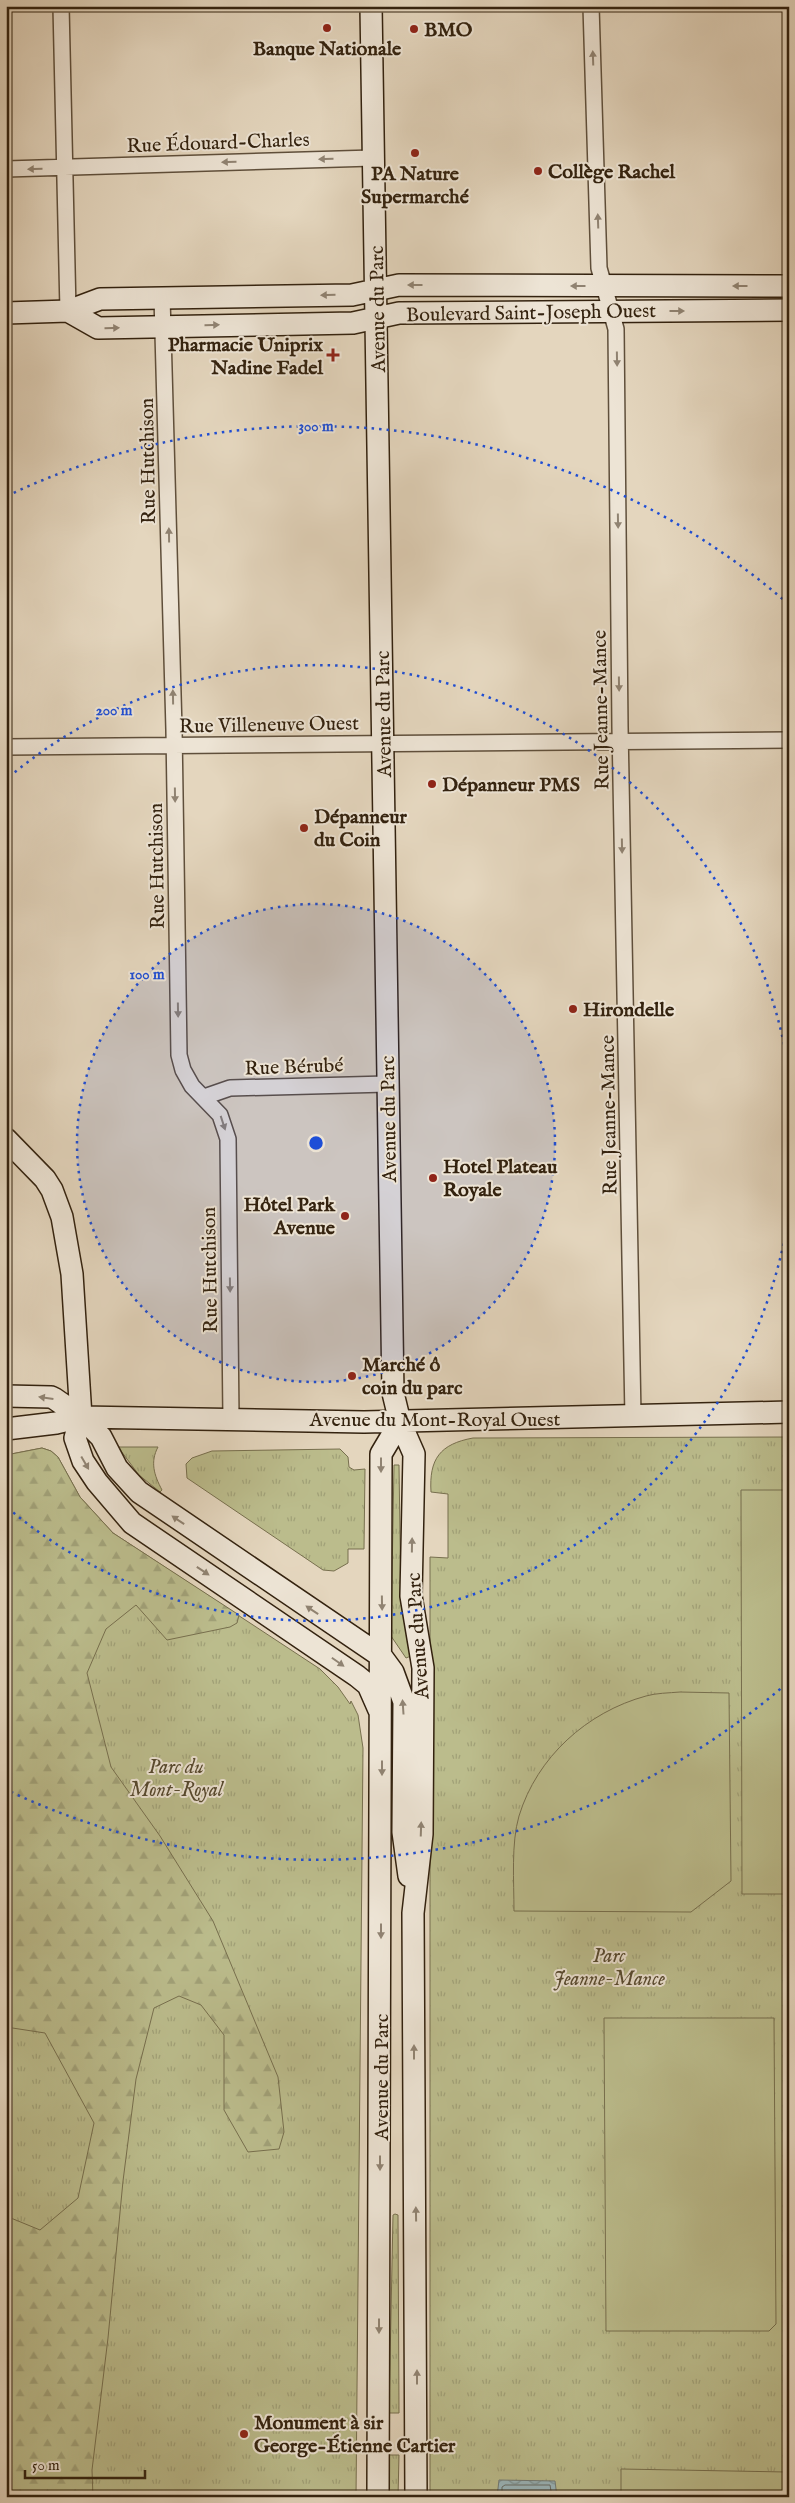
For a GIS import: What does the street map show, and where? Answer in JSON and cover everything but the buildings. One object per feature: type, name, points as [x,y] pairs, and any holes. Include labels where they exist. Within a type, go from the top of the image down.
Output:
[{"type":"main road","name":"Avenue du Parc","points":[[371,6],[393,1384],[400,1422],[414,1454],[411,1596],[423,1668],[422,1834],[413,1913]]},
{"type":"main road","name":"Boulevard Saint-Joseph Ouest","points":[[6,313],[68,311],[100,300],[162,297],[352,295],[399,285],[789,286]]},
{"type":"main road","name":"Boulevard Saint-Joseph Ouest","points":[[68,311],[98,328],[353,323],[399,313],[789,310]]},
{"type":"main road","points":[[6,1140],[45,1179],[52,1190],[62,1217],[72,1274],[81,1417],[75,1438],[83,1461],[97,1482],[132,1523],[368,1685],[375,1697],[382,1719]]},
{"type":"main road","points":[[6,1396],[51,1397],[81,1417],[101,1437],[117,1468],[139,1492],[382,1657]]},
{"type":"main road","name":"Avenue du Mont-Royal Ouest","points":[[6,1429],[56,1423],[81,1417],[400,1422],[789,1412]]},
{"type":"main road","name":"Avenue du Parc","points":[[378,2497],[382,1719],[381,1454],[400,1422]]},
{"type":"main road","name":"Avenue du Parc","points":[[382,1657],[393,1672],[404,1702],[403,1832],[413,1913],[417,2319],[416,2497]]},
{"type":"street","points":[[61,6],[68,311]]},
{"type":"street","name":"Rue Jeanne-Mance","points":[[591,6],[599,268],[616,329],[620,740],[633,1416]]},
{"type":"street","name":"Rue Édouard-Charles","points":[[6,169],[374,158]]},
{"type":"street","name":"Rue Hutchison","points":[[162,297],[174,746],[179,1055],[183,1070],[192,1086],[220,1115],[228,1139],[231,1419]]},
{"type":"street","name":"Rue Villeneuve Ouest","points":[[6,747],[383,742],[789,740]]},
{"type":"street","name":"Rue Bérubé","points":[[204,1097],[230,1088],[387,1084]]},
{"type":"green space","name":"Parc Jeanne-Mance","points":[[789,1437],[789,2497],[430,2497],[430,1557],[448,1558],[448,1494],[431,1492],[432,1470],[439,1455],[445,1449],[452,1444],[473,1438]]},
{"type":"green space","points":[[118,1447],[158,1447],[154,1463],[155,1474],[162,1490],[160,1492],[139,1475]]},
{"type":"green space","name":"Parc du Mont-Royal","points":[[42,1448],[51,1451],[58,1457],[80,1497],[113,1533],[320,1669],[338,1687],[350,1704],[351,1701],[358,1715],[363,1748],[356,2497],[6,2497],[6,1455]]},
{"type":"green space","points":[[42,1448],[51,1451],[58,1457],[80,1497],[113,1533],[239,1615],[237,1623],[230,1627],[167,1640],[136,1605],[106,1629],[87,1673],[111,1767],[160,1836],[213,1921],[278,2077],[284,2132],[279,2149],[248,2152],[224,2110],[224,2035],[201,2005],[179,1996],[154,2008],[136,2079],[123,2181],[108,2338],[92,2470],[93,2497],[6,2497],[6,2216],[40,2230],[78,2198],[94,2123],[45,2033],[6,2027],[6,1455]]},
{"type":"green space","points":[[340,1449],[348,1457],[349,1467],[354,1470],[365,1469],[364,1549],[348,1549],[348,1563],[334,1571],[323,1570],[187,1478],[186,1464],[192,1458],[212,1451]]},
{"type":"green space","points":[[394,1465],[399,1465],[401,1603],[411,1656],[406,1658],[391,1636]]},
{"type":"green space","points":[[741,1490],[789,1490],[789,1894],[742,1894]]},
{"type":"green space","points":[[680,1692],[729,1693],[731,1881],[691,1912],[514,1911],[513,1875],[516,1827],[527,1795],[538,1775],[552,1756],[585,1725],[624,1703],[646,1696]]},
{"type":"green space","points":[[604,2018],[774,2018],[776,2324],[769,2331],[606,2331]]},
{"type":"green space","points":[[393,2215],[398,2215],[399,2413],[389,2413]]},
{"type":"green space","points":[[389,2455],[399,2455],[398,2497],[389,2497]]},
{"type":"green space","points":[[621,2469],[786,2472],[785,2497],[621,2497]]},
{"type":"water","points":[[499,2480],[555,2481],[557,2497],[497,2497]]},
{"type":"place","name":"Banque Nationale","points":[[327,28]]},
{"type":"place","name":"BMO","points":[[414,29]]},
{"type":"place","name":"PA Nature Supermarché","points":[[415,153]]},
{"type":"place","name":"Collège Rachel","points":[[538,171]]},
{"type":"place","name":"Pharmacie Uniprix Nadine Fadel","points":[[333,355]]},
{"type":"place","name":"Dépanneur PMS","points":[[432,784]]},
{"type":"place","name":"Dépanneur du Coin","points":[[304,828]]},
{"type":"place","name":"Hirondelle","points":[[573,1009]]},
{"type":"place","name":"Hotel Plateau Royale","points":[[433,1178]]},
{"type":"place","name":"Hôtel Park Avenue","points":[[345,1216]]},
{"type":"place","name":"Marché ô coin du parc","points":[[352,1376]]},
{"type":"place","name":"Monument à sir George-Étienne Cartier","points":[[244,2434]]}]
